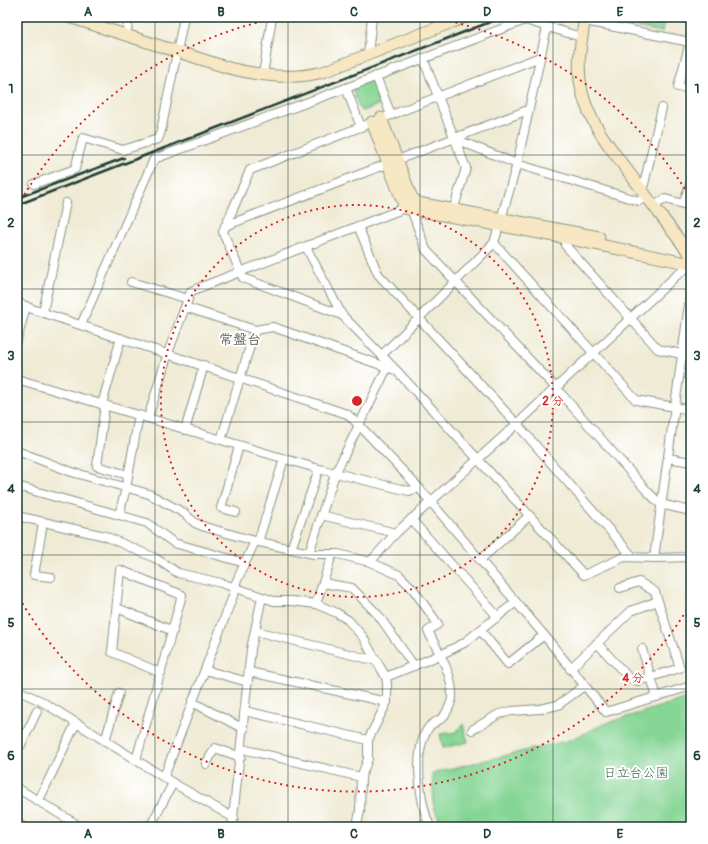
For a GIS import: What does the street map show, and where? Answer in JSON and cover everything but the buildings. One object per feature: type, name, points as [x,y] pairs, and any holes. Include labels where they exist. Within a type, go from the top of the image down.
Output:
[{"type":"street","points":[[69,17],[229,68],[263,75],[283,77],[312,75],[465,17]]},
{"type":"street","points":[[126,36],[129,17]]},
{"type":"street","points":[[34,184],[75,169],[83,138],[122,150],[158,139],[161,131],[184,17]]},
{"type":"street","points":[[263,75],[272,17]]},
{"type":"street","points":[[368,55],[372,17]]},
{"type":"street","points":[[691,90],[678,87],[690,42],[585,19],[581,37],[580,74],[586,106],[600,133],[691,257]]},
{"type":"street","points":[[81,325],[154,159],[525,20],[581,37]]},
{"type":"street","points":[[382,355],[494,243],[517,164],[547,27]]},
{"type":"street","points":[[342,315],[243,278],[223,232],[250,170],[540,57]]},
{"type":"street","points":[[423,58],[466,168],[453,213]]},
{"type":"street","points":[[376,76],[382,119],[393,162],[412,198],[411,207],[426,250],[555,387],[660,504],[691,511]]},
{"type":"street","points":[[346,88],[361,127]]},
{"type":"street","points":[[455,139],[517,164],[639,201],[643,192],[662,108]]},
{"type":"street","points":[[225,226],[528,110]]},
{"type":"street","points":[[654,206],[665,199],[684,204],[691,182]]},
{"type":"street","points":[[43,312],[66,203]]},
{"type":"street","points":[[148,418],[168,353],[191,291],[411,207],[453,213],[691,257]]},
{"type":"street","points":[[358,226],[378,274],[517,424],[632,556]]},
{"type":"street","points":[[567,234],[691,265]]},
{"type":"street","points":[[567,234],[565,245],[658,349],[691,356]]},
{"type":"street","points":[[494,243],[636,400],[691,410]]},
{"type":"street","points":[[306,247],[342,315],[396,370],[584,575],[624,557],[691,557]]},
{"type":"street","points":[[370,562],[411,519],[478,460],[676,276],[691,265]]},
{"type":"street","points":[[131,282],[188,299]]},
{"type":"street","points":[[654,558],[660,504],[668,458],[691,290]]},
{"type":"street","points":[[17,302],[81,325],[347,414],[419,488],[544,635],[606,712],[691,686]]},
{"type":"street","points":[[17,340],[26,306]]},
{"type":"street","points":[[185,307],[255,330],[273,326],[396,370]]},
{"type":"street","points":[[221,440],[255,330]]},
{"type":"street","points":[[121,338],[103,405],[97,466],[128,475]]},
{"type":"street","points":[[185,430],[204,365]]},
{"type":"street","points":[[309,553],[334,474],[387,368]]},
{"type":"street","points":[[17,379],[334,474],[409,491],[419,488]]},
{"type":"street","points":[[119,515],[126,488],[139,415]]},
{"type":"street","points":[[236,512],[221,508],[239,446]]},
{"type":"street","points":[[17,451],[72,472],[156,498],[184,513],[195,523],[256,541],[291,549],[309,553],[332,554],[370,562],[399,575],[413,589],[438,624],[428,632],[449,676],[452,698],[443,717],[430,726],[423,738],[420,759],[420,775],[424,813],[430,827]]},
{"type":"street","points":[[668,458],[691,462]]},
{"type":"street","points":[[164,777],[235,588],[256,541],[284,459]]},
{"type":"street","points":[[291,549],[319,469]]},
{"type":"street","points":[[17,486],[147,523],[174,543],[187,548],[245,563]]},
{"type":"street","points":[[321,515],[396,533]]},
{"type":"street","points":[[17,516],[104,536],[155,558],[178,573],[235,588],[274,602],[292,601],[316,604],[337,613],[348,620],[362,637],[386,677],[387,702],[368,740],[368,759],[361,777],[360,811],[357,826]]},
{"type":"street","points":[[480,560],[529,516]]},
{"type":"street","points":[[411,519],[498,617]]},
{"type":"street","points":[[43,523],[34,575],[51,577]]},
{"type":"street","points":[[316,604],[332,554]]},
{"type":"street","points":[[136,760],[161,673],[173,631],[182,595],[120,570],[112,652],[161,673]]},
{"type":"street","points":[[597,643],[629,678],[638,681],[680,668],[655,592],[639,582],[620,588]]},
{"type":"street","points":[[323,583],[352,588],[379,616],[414,666]]},
{"type":"street","points":[[232,827],[242,753],[249,672],[262,597]]},
{"type":"street","points":[[570,669],[630,611],[658,601]]},
{"type":"street","points":[[386,677],[440,655],[464,643],[516,602]]},
{"type":"street","points":[[117,608],[173,631]]},
{"type":"street","points":[[255,631],[377,661]]},
{"type":"street","points":[[481,631],[508,664],[544,635]]},
{"type":"street","points":[[642,650],[657,697]]},
{"type":"street","points":[[205,670],[248,682]]},
{"type":"street","points":[[249,672],[387,702]]},
{"type":"street","points":[[472,730],[499,714],[512,711],[540,709],[558,705],[584,686]]},
{"type":"street","points":[[17,690],[76,723],[173,783],[234,818]]},
{"type":"street","points":[[105,741],[119,693]]},
{"type":"street","points":[[192,702],[244,729]]},
{"type":"street","points":[[17,749],[21,745],[36,711]]},
{"type":"street","points":[[245,711],[368,740]]},
{"type":"street","points":[[39,800],[76,723]]},
{"type":"street","points":[[206,764],[215,748],[361,777]]},
{"type":"street","points":[[150,827],[173,783]]},
{"type":"street","points":[[17,788],[39,800],[81,827]]},
{"type":"street","points":[[17,823],[24,827]]},
{"type":"green space","points":[[613,17],[665,17],[662,32],[614,23],[612,20]]},
{"type":"green space","points":[[372,80],[381,102],[380,104],[364,111],[360,110],[352,88]]},
{"type":"green space","name":"日立台公園","points":[[691,697],[691,827],[477,827],[469,817],[454,827],[443,827],[434,808],[432,773],[570,740],[604,724]]},
{"type":"green space","points":[[463,724],[468,742],[443,748],[440,734],[456,732]]},
{"type":"railway","points":[[17,205],[503,17]]},
{"type":"railway","points":[[17,198],[124,158]]},
{"type":"district","name":"常盤台","points":[[240,339]]}]
